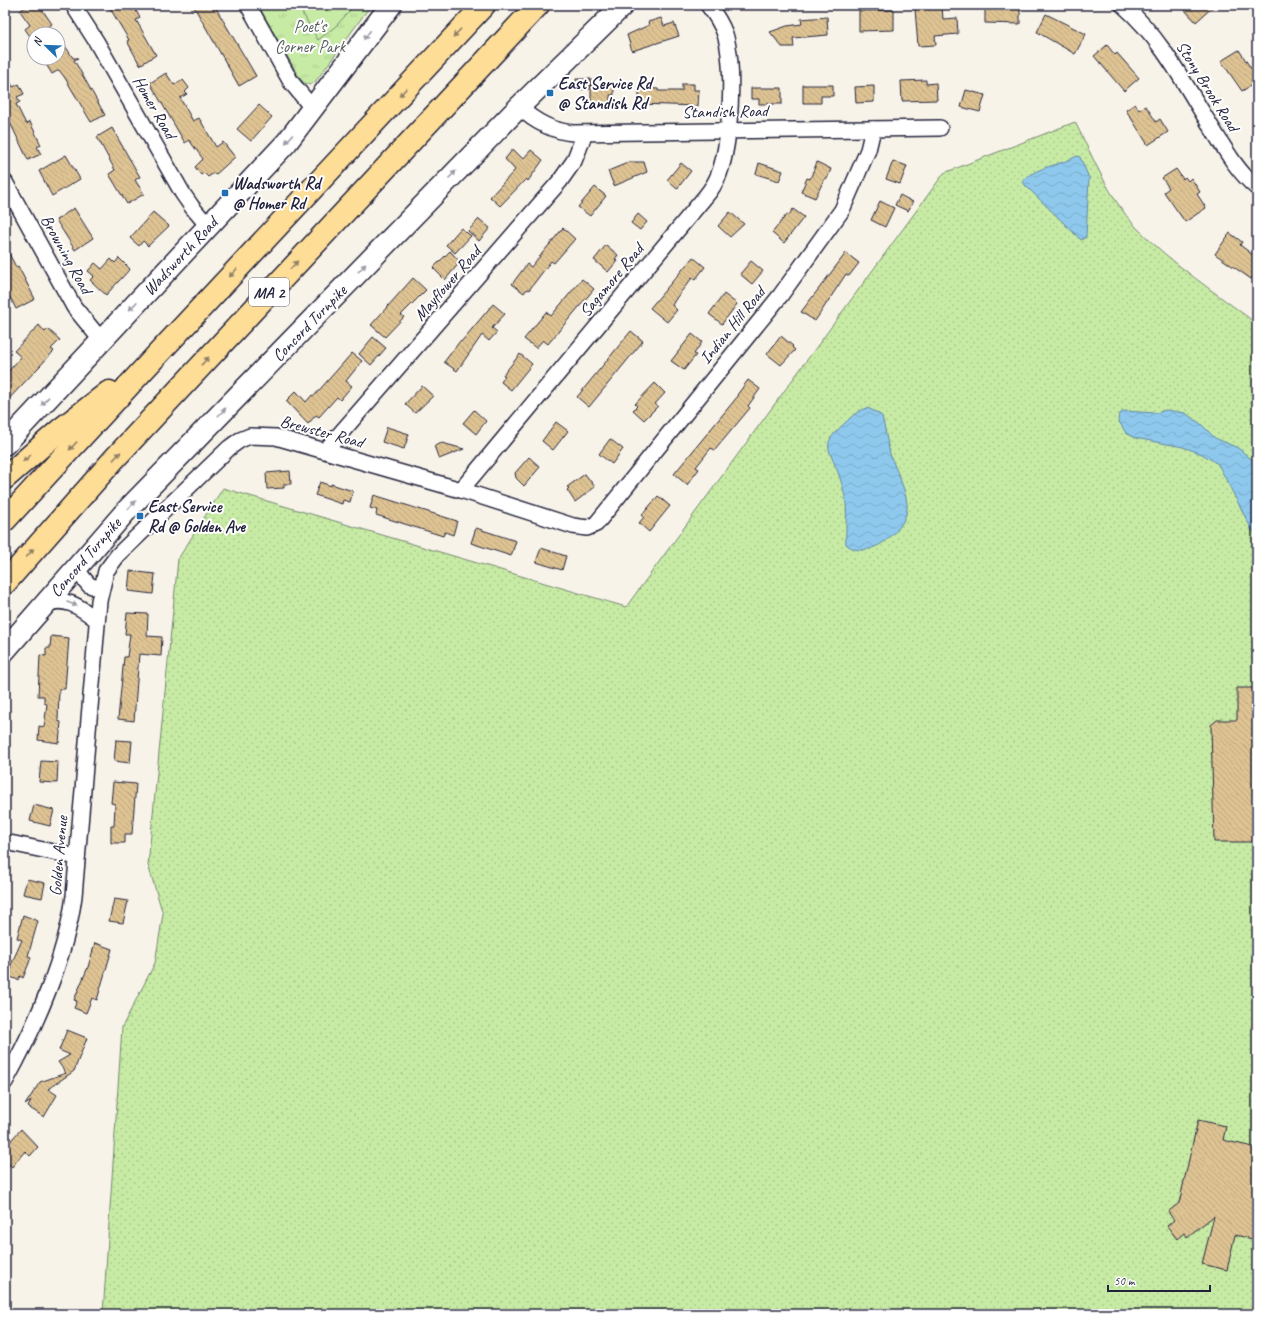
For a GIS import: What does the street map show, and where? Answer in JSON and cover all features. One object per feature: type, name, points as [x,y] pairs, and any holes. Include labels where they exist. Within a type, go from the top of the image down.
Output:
[{"type":"highway","name":"MA 2","points":[[5,520],[484,5]]},
{"type":"highway","name":"MA 2","points":[[5,582],[114,458],[538,5]]},
{"type":"highway","points":[[5,478],[78,415],[156,356]]},
{"type":"main road","name":"Wadsworth Road","points":[[5,444],[279,150],[313,109],[391,5]]},
{"type":"main road","name":"Concord Turnpike","points":[[5,650],[126,510],[519,107],[623,5]]},
{"type":"street","name":"Homer Road","points":[[73,5],[96,41],[183,194],[208,226]]},
{"type":"street","points":[[248,5],[291,82],[313,109]]},
{"type":"street","name":"Sagamore Road","points":[[461,490],[706,197],[720,173],[728,130],[730,70],[724,32],[717,16],[708,5]]},
{"type":"street","name":"Stony Brook Road","points":[[1123,5],[1159,44],[1225,150],[1239,170],[1257,188]]},
{"type":"street","name":"Standish Road","points":[[519,107],[534,120],[546,126],[566,132],[585,133],[940,128]]},
{"type":"street","name":"Indian Hill Road","points":[[592,526],[603,517],[761,320],[842,210],[868,150],[873,130]]},
{"type":"street","name":"Mayflower Road","points":[[326,450],[564,177],[576,155],[585,133]]},
{"type":"street","name":"Browning Road","points":[[5,182],[74,307],[101,340]]},
{"type":"street","name":"Brewster Road","points":[[101,589],[106,571],[114,559],[224,452],[240,440],[250,436],[262,435],[326,450],[461,490],[573,526],[583,528],[592,526]]},
{"type":"street","points":[[76,568],[89,585],[101,589]]},
{"type":"street","name":"Golden Avenue","points":[[5,1082],[34,1022],[63,947],[73,905],[97,620],[101,589]]},
{"type":"street","points":[[43,606],[56,601],[66,602],[80,607],[97,620]]},
{"type":"street","points":[[5,842],[77,857]]},
{"type":"green space","name":"Poet's Corner Park","points":[[258,5],[371,5],[316,81],[310,85],[304,83],[299,77]]},
{"type":"green space","points":[[298,5],[355,5],[336,26],[318,40]]},
{"type":"green space","points":[[1075,122],[1095,163],[1126,216],[1150,241],[1179,266],[1257,324],[1254,337],[1257,339],[1257,1314],[103,1314],[122,1027],[155,963],[163,914],[148,865],[178,559],[223,488],[626,607],[944,173]]},
{"type":"water","points":[[1077,156],[1080,157],[1089,178],[1086,237],[1081,240],[1025,185],[1023,181],[1028,176],[1041,169]]},
{"type":"water","points":[[868,408],[882,416],[890,454],[902,485],[907,504],[906,514],[902,524],[895,533],[886,541],[865,550],[855,549],[846,544],[845,497],[840,477],[829,450],[829,445],[833,436],[850,418],[858,412]]},
{"type":"water","points":[[1166,410],[1185,413],[1201,424],[1215,438],[1238,448],[1257,464],[1257,534],[1252,530],[1218,464],[1202,454],[1183,447],[1135,438],[1126,433],[1118,420],[1119,415],[1123,411],[1156,413]]},
{"type":"building","points":[[28,5],[39,5],[52,24],[49,26],[29,26],[30,25],[20,11]]},
{"type":"building","points":[[108,5],[133,5],[140,18],[136,20],[156,55],[140,65],[127,41],[129,40]]},
{"type":"building","points":[[193,5],[214,5],[256,76],[239,86]]},
{"type":"building","points":[[985,5],[1020,6],[1020,24],[985,23]]},
{"type":"building","points":[[1180,5],[1215,5],[1196,22]]},
{"type":"building","points":[[942,7],[943,19],[957,18],[958,34],[935,36],[936,45],[918,46],[915,9]]},
{"type":"building","points":[[894,10],[894,30],[859,31],[859,11]]},
{"type":"building","points":[[1046,14],[1086,34],[1075,54],[1037,32]]},
{"type":"building","points":[[827,17],[828,35],[793,38],[794,47],[782,47],[770,32],[787,26],[802,24],[801,19]]},
{"type":"building","points":[[661,18],[664,26],[674,23],[679,36],[632,51],[627,35],[649,25],[648,22]]},
{"type":"building","points":[[1107,45],[1115,55],[1117,53],[1139,78],[1124,91],[1094,56]]},
{"type":"building","points":[[66,47],[73,58],[78,58],[74,60],[105,115],[91,122],[59,70],[52,74],[47,66],[66,66]]},
{"type":"building","points":[[1239,50],[1252,70],[1257,67],[1257,82],[1242,91],[1221,61]]},
{"type":"building","points":[[5,72],[13,87],[19,84],[24,94],[17,97],[20,102],[16,104],[26,124],[30,122],[41,145],[37,147],[41,154],[28,160],[5,112]]},
{"type":"building","points":[[166,73],[174,85],[183,80],[189,88],[185,92],[187,94],[180,98],[193,121],[199,118],[216,147],[223,142],[235,157],[215,175],[214,173],[208,177],[204,173],[201,175],[195,167],[203,159],[189,140],[185,143],[150,83]]},
{"type":"building","points":[[576,79],[591,79],[590,89],[576,90]]},
{"type":"building","points":[[926,80],[926,84],[936,83],[937,100],[902,101],[901,81]]},
{"type":"building","points":[[682,84],[694,84],[694,90],[699,90],[698,106],[639,104],[639,88],[658,89],[658,91],[682,91]]},
{"type":"building","points":[[591,85],[614,85],[614,95],[610,95],[610,105],[591,105]]},
{"type":"building","points":[[803,85],[833,85],[833,96],[821,96],[821,103],[803,103]]},
{"type":"building","points":[[874,86],[874,102],[856,103],[855,87]]},
{"type":"building","points":[[751,88],[782,88],[782,104],[759,104],[759,99],[751,99]]},
{"type":"building","points":[[966,90],[985,95],[980,112],[961,107]]},
{"type":"building","points":[[1135,104],[1139,110],[1146,106],[1156,122],[1160,119],[1168,132],[1148,145],[1126,110]]},
{"type":"building","points":[[259,105],[272,117],[251,141],[237,129]]},
{"type":"building","points":[[112,128],[140,177],[135,180],[144,194],[127,204],[109,174],[115,170],[97,137]]},
{"type":"building","points":[[513,149],[523,159],[531,150],[543,160],[528,181],[526,179],[500,206],[490,197],[515,170],[505,159]]},
{"type":"building","points":[[66,155],[80,179],[52,196],[39,171]]},
{"type":"building","points":[[893,161],[907,166],[900,184],[886,179]]},
{"type":"building","points":[[630,162],[644,162],[647,172],[614,186],[608,171]]},
{"type":"building","points":[[817,162],[831,169],[827,179],[825,178],[815,198],[801,192],[807,178],[810,179]]},
{"type":"building","points":[[681,163],[691,171],[677,189],[667,180]]},
{"type":"building","points":[[759,163],[783,171],[779,181],[756,174]]},
{"type":"building","points":[[1176,169],[1183,179],[1185,177],[1188,181],[1191,178],[1200,192],[1197,194],[1206,208],[1185,222],[1164,192],[1169,188],[1162,178]]},
{"type":"building","points":[[595,187],[606,196],[590,216],[578,207]]},
{"type":"building","points":[[900,195],[913,202],[908,211],[895,205]]},
{"type":"building","points":[[880,201],[894,208],[885,227],[871,220]]},
{"type":"building","points":[[74,208],[93,238],[75,250],[56,220]]},
{"type":"building","points":[[793,209],[804,217],[784,243],[772,233],[787,214],[789,215]]},
{"type":"building","points":[[153,212],[169,226],[148,246],[143,241],[139,246],[130,238]]},
{"type":"building","points":[[730,212],[744,224],[730,237],[718,226]]},
{"type":"building","points":[[638,214],[647,222],[640,230],[631,223]]},
{"type":"building","points":[[479,219],[490,228],[479,241],[468,231]]},
{"type":"building","points":[[461,228],[471,236],[455,253],[446,245]]},
{"type":"building","points":[[563,228],[575,239],[554,263],[551,261],[529,290],[527,289],[524,293],[512,284],[527,264],[531,267]]},
{"type":"building","points":[[1230,233],[1242,242],[1240,245],[1257,258],[1257,270],[1251,279],[1215,254]]},
{"type":"building","points":[[606,245],[618,255],[615,259],[617,261],[608,272],[594,260]]},
{"type":"building","points":[[5,246],[16,267],[18,266],[35,299],[16,309],[5,287]]},
{"type":"building","points":[[450,251],[460,262],[445,280],[433,268]]},
{"type":"building","points":[[846,253],[859,263],[849,276],[846,274],[815,321],[801,312]]},
{"type":"building","points":[[693,257],[705,267],[695,280],[692,278],[677,297],[672,305],[677,310],[667,322],[650,308]]},
{"type":"building","points":[[119,258],[130,269],[106,295],[90,280],[94,276],[88,271],[95,263],[102,269],[111,259],[115,263]]},
{"type":"building","points":[[751,261],[763,271],[752,284],[740,274]]},
{"type":"building","points":[[413,278],[426,290],[401,315],[404,317],[385,337],[371,325]]},
{"type":"building","points":[[582,279],[594,289],[548,344],[543,340],[536,348],[524,339],[546,312],[551,316]]},
{"type":"building","points":[[724,294],[737,304],[722,324],[709,314]]},
{"type":"building","points":[[493,304],[505,314],[492,328],[497,332],[489,341],[482,335],[457,371],[444,362],[460,341],[461,342]]},
{"type":"building","points":[[39,325],[45,332],[48,329],[60,340],[51,349],[54,351],[5,403],[5,375],[21,357],[14,351]]},
{"type":"building","points":[[631,331],[643,341],[589,407],[577,397]]},
{"type":"building","points":[[692,334],[702,342],[694,354],[696,355],[684,370],[671,361]]},
{"type":"building","points":[[781,336],[793,346],[792,347],[795,350],[781,365],[767,354]]},
{"type":"building","points":[[373,337],[386,348],[371,365],[359,354]]},
{"type":"building","points":[[352,353],[362,361],[346,381],[352,386],[340,400],[337,397],[319,417],[316,415],[308,424],[286,401],[296,391],[306,402],[312,395],[314,396]]},
{"type":"building","points":[[520,354],[532,364],[511,390],[501,382],[505,376],[503,375]]},
{"type":"building","points":[[748,380],[760,389],[748,406],[750,408],[715,450],[711,448],[696,467],[699,469],[687,485],[674,474],[738,396],[737,395]]},
{"type":"building","points":[[655,383],[665,393],[655,404],[658,406],[644,420],[633,410],[637,406],[635,404]]},
{"type":"building","points":[[422,386],[433,396],[415,413],[405,404]]},
{"type":"building","points":[[474,410],[486,421],[476,434],[463,423]]},
{"type":"building","points":[[556,422],[568,431],[553,450],[542,441]]},
{"type":"building","points":[[387,427],[409,434],[404,449],[382,442]]},
{"type":"building","points":[[610,439],[623,449],[612,464],[599,454]]},
{"type":"building","points":[[442,443],[464,449],[439,459],[434,446]]},
{"type":"building","points":[[529,457],[540,467],[524,486],[516,478],[515,473]]},
{"type":"building","points":[[290,471],[291,484],[284,484],[284,488],[267,489],[266,473]]},
{"type":"building","points":[[585,474],[595,487],[575,502],[567,490],[569,488],[567,487]]},
{"type":"building","points":[[320,482],[353,491],[350,502],[343,500],[342,504],[315,495]]},
{"type":"building","points":[[374,495],[457,521],[453,535],[445,532],[443,536],[376,515],[377,510],[370,508]]},
{"type":"building","points":[[658,496],[670,506],[649,532],[639,523],[644,517],[642,515]]},
{"type":"building","points":[[476,528],[516,541],[511,556],[471,543]]},
{"type":"building","points":[[541,548],[566,556],[562,570],[536,562]]},
{"type":"building","points":[[130,571],[155,574],[153,594],[128,591]]},
{"type":"building","points":[[127,613],[148,614],[147,636],[162,637],[161,656],[139,654],[134,721],[118,719],[124,657],[127,657],[130,634],[125,634]]},
{"type":"building","points":[[51,636],[69,638],[65,689],[59,689],[58,721],[61,722],[59,743],[38,740],[39,726],[44,727],[47,704],[44,703],[44,696],[38,696],[40,655],[46,656],[46,648],[50,648]]},
{"type":"building","points":[[1237,688],[1257,688],[1257,842],[1214,842],[1211,725],[1217,720],[1237,720]]},
{"type":"building","points":[[116,740],[132,741],[130,763],[114,761]]},
{"type":"building","points":[[41,761],[58,762],[57,783],[39,782]]},
{"type":"building","points":[[113,782],[136,784],[132,834],[125,834],[125,843],[111,843],[111,826],[114,826],[115,804],[111,803]]},
{"type":"building","points":[[34,805],[54,810],[50,826],[30,821]]},
{"type":"building","points":[[27,879],[45,883],[42,898],[23,894]]},
{"type":"building","points":[[114,899],[128,901],[123,923],[109,921]]},
{"type":"building","points":[[23,915],[38,921],[28,956],[31,957],[29,963],[23,978],[20,976],[18,980],[8,976],[12,968],[10,967],[22,940],[17,938]]},
{"type":"building","points":[[95,943],[112,949],[97,1000],[92,998],[86,1013],[74,1008],[77,1001],[74,1000],[88,967]]},
{"type":"building","points":[[67,1030],[87,1038],[74,1071],[48,1089],[57,1095],[44,1117],[28,1107],[31,1101],[25,1105],[40,1082],[66,1073],[58,1062],[70,1055],[59,1050]]},
{"type":"building","points":[[1198,1120],[1226,1126],[1223,1140],[1257,1148],[1257,1240],[1235,1235],[1227,1270],[1202,1264],[1214,1216],[1187,1237],[1184,1233],[1177,1239],[1167,1226],[1174,1220],[1168,1212],[1179,1203]]},
{"type":"building","points":[[21,1129],[38,1147],[30,1156],[25,1151],[12,1167],[5,1161],[5,1155],[10,1149],[6,1146]]},
{"type":"place","name":"East Service Rd @ Standish Rd","points":[[550,93]]},
{"type":"place","name":"Wadsworth Rd @ Homer Rd","points":[[225,193]]},
{"type":"place","name":"East Service Rd @ Golden Ave","points":[[140,516]]}]
